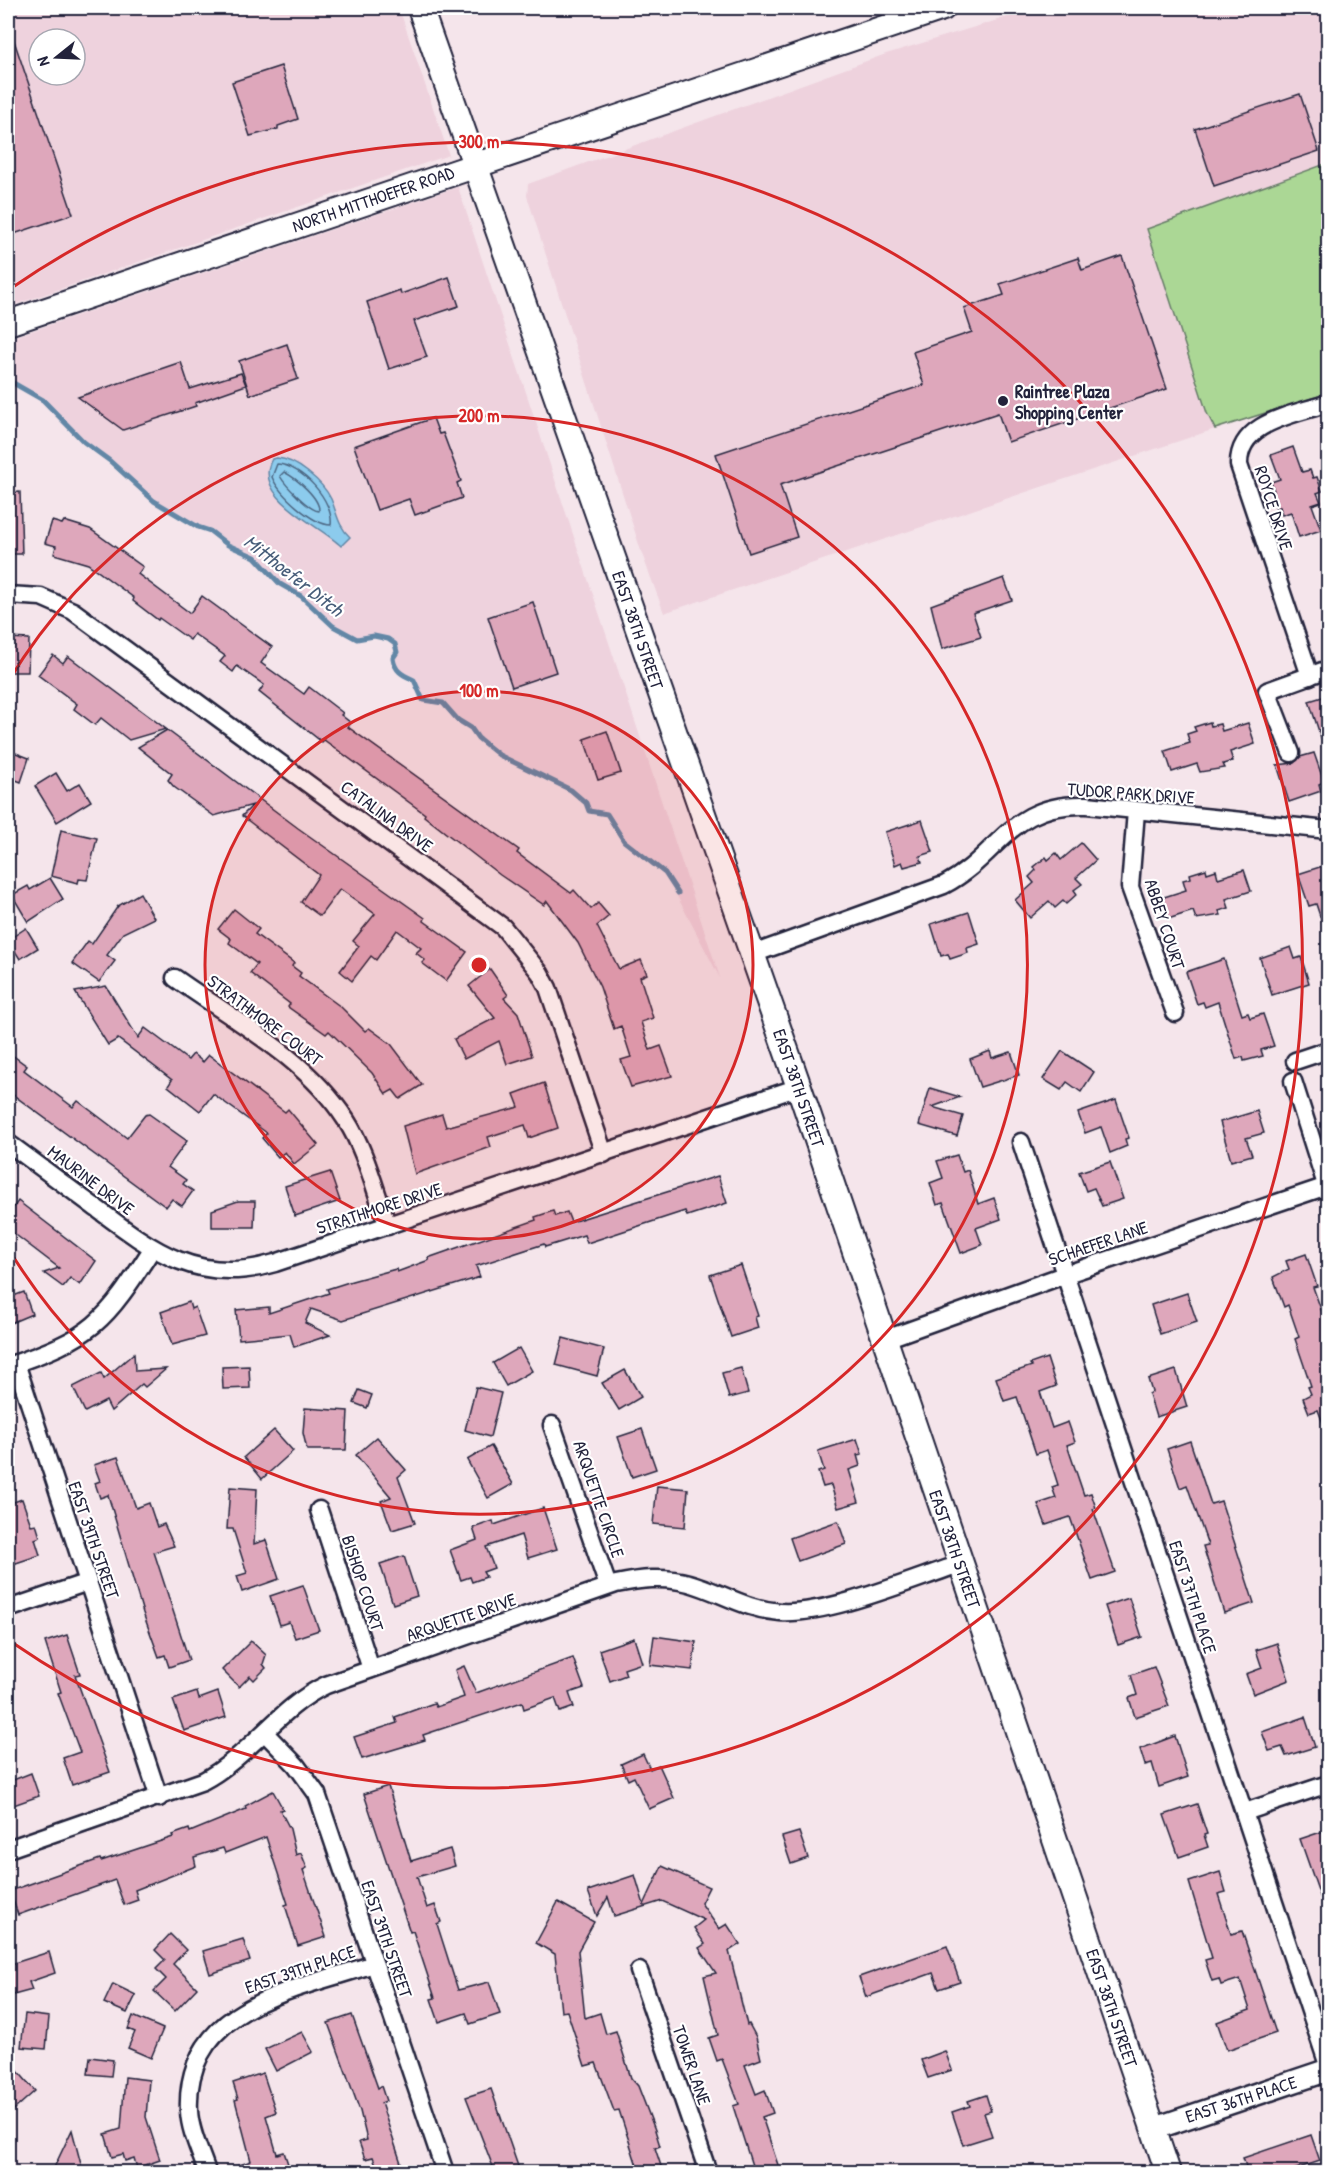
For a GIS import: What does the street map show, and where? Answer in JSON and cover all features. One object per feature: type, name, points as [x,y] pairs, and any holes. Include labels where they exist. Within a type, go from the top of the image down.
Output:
[{"type":"main road","name":"EAST 38TH STREET","points":[[420,8],[799,1087],[883,1340],[1168,2172]]},
{"type":"main road","name":"NORTH MITTHOEFER ROAD","points":[[8,323],[943,8]]},
{"type":"street","name":"ROYCE DRIVE","points":[[1310,676],[1239,465],[1239,454],[1246,439],[1258,428],[1329,404]]},
{"type":"street","name":"CATALINA DRIVE","points":[[8,595],[40,597],[74,611],[491,916],[515,939],[548,988],[604,1154]]},
{"type":"street","points":[[1291,753],[1267,691],[1329,669]]},
{"type":"street","name":"TUDOR PARK DRIVE","points":[[753,954],[944,885],[971,867],[1013,826],[1044,810],[1078,805],[1329,830]]},
{"type":"street","name":"ABBEY COURT","points":[[1136,811],[1130,886],[1175,1013]]},
{"type":"street","name":"STRATHMORE COURT","points":[[175,978],[296,1063],[326,1093],[346,1121],[362,1152],[388,1226]]},
{"type":"street","points":[[1295,1061],[1329,1050]]},
{"type":"street","points":[[1293,1081],[1328,1189]]},
{"type":"street","name":"STRATHMORE DRIVE","points":[[152,1249],[183,1263],[207,1269],[250,1269],[388,1226],[799,1087]]},
{"type":"street","name":"EAST 37TH PLACE","points":[[1021,1142],[1329,2065]]},
{"type":"street","name":"MAURINE DRIVE","points":[[8,1143],[152,1249]]},
{"type":"street","name":"SCHAEFER LANE","points":[[883,1340],[1064,1275],[1328,1189]]},
{"type":"street","points":[[11,1365],[56,1349],[79,1337],[100,1321],[118,1301],[152,1249]]},
{"type":"street","name":"EAST 39TH STREET","points":[[11,1365],[88,1582],[159,1798]]},
{"type":"street","name":"ARQUETTE CIRCLE","points":[[552,1425],[608,1586]]},
{"type":"street","name":"BISHOP COURT","points":[[319,1510],[371,1669]]},
{"type":"street","name":"ARQUETTE DRIVE","points":[[8,1849],[159,1798],[217,1773],[309,1694],[331,1683],[608,1586],[642,1579],[668,1580],[694,1585],[753,1608],[789,1612],[825,1608],[960,1564]]},
{"type":"street","points":[[8,1610],[88,1582]]},
{"type":"street","name":"EAST 39TH STREET","points":[[265,1733],[296,1765],[317,1794],[445,2172]]},
{"type":"street","points":[[1245,1812],[1329,1784]]},
{"type":"street","name":"EAST 39TH PLACE","points":[[207,2172],[190,2120],[190,2087],[200,2055],[215,2033],[232,2017],[255,2004],[374,1964]]},
{"type":"street","name":"TOWER LANE","points":[[639,1971],[708,2172]]},
{"type":"street","name":"EAST 36TH PLACE","points":[[1153,2128],[1329,2070]]},
{"type":"shaded area","points":[[8,8],[399,8],[449,155],[8,307]]},
{"type":"shaded area","points":[[1037,8],[1328,8],[1328,163],[1147,229],[1207,413],[1215,429],[664,613],[642,554],[527,196],[528,184],[886,54]]},
{"type":"shaded area","points":[[458,187],[720,978],[665,873],[624,841],[607,814],[593,813],[586,803],[571,790],[499,755],[478,738],[471,728],[458,720],[443,703],[423,700],[414,680],[401,674],[394,666],[393,658],[397,652],[395,644],[388,639],[374,636],[357,639],[333,626],[301,596],[280,584],[255,557],[228,545],[210,531],[198,527],[154,501],[110,461],[84,442],[43,400],[8,380],[8,339]]},
{"type":"green space","points":[[1328,163],[1328,393],[1215,429],[1207,413],[1147,229]]},
{"type":"water","points":[[272,459],[292,462],[308,472],[327,492],[340,524],[350,537],[341,546],[279,498],[271,486],[268,473]]},
{"type":"building","points":[[10,29],[27,79],[27,87],[30,87],[73,214],[8,236],[8,30]]},
{"type":"building","points":[[281,66],[298,119],[278,126],[278,129],[250,136],[232,82]]},
{"type":"building","points":[[1300,94],[1319,151],[1214,186],[1195,129]]},
{"type":"building","name":"Raintree Plaza Shopping Center","points":[[1122,256],[1167,389],[1008,442],[998,413],[780,485],[797,537],[749,553],[716,454],[924,385],[913,352],[972,332],[964,308],[1004,295],[1000,284],[1078,258],[1082,270]]},
{"type":"building","points":[[449,277],[459,306],[414,321],[427,357],[389,369],[367,302],[400,290],[401,294]]},
{"type":"building","points":[[287,344],[298,379],[250,395],[239,361]]},
{"type":"building","points":[[181,362],[190,389],[241,373],[246,385],[195,403],[196,406],[123,430],[78,397]]},
{"type":"building","points":[[433,418],[439,434],[443,433],[461,481],[457,483],[462,498],[415,515],[409,499],[377,510],[354,446]]},
{"type":"building","points":[[1293,447],[1302,472],[1310,470],[1313,478],[1317,477],[1322,491],[1317,493],[1321,502],[1312,505],[1321,530],[1299,537],[1291,512],[1282,515],[1280,507],[1276,508],[1270,492],[1274,491],[1271,482],[1280,479],[1271,455]]},
{"type":"building","points":[[20,492],[22,554],[8,554],[8,493]]},
{"type":"building","points":[[52,521],[62,524],[64,521],[90,529],[143,567],[138,574],[190,613],[202,596],[272,647],[261,663],[304,694],[309,687],[343,713],[341,715],[351,723],[348,727],[519,850],[517,853],[571,893],[574,890],[591,909],[598,903],[609,916],[597,926],[619,969],[641,960],[647,974],[640,977],[653,1018],[641,1022],[650,1050],[661,1046],[672,1076],[631,1087],[621,1060],[631,1057],[621,1026],[614,1029],[600,987],[578,943],[547,901],[544,905],[500,875],[424,816],[425,814],[324,740],[322,742],[259,692],[264,685],[237,666],[233,672],[220,662],[225,656],[194,634],[190,640],[159,618],[158,620],[133,601],[134,598],[88,564],[54,554],[56,546],[45,543]]},
{"type":"building","points":[[1004,578],[1012,600],[973,613],[981,637],[942,649],[931,605]]},
{"type":"building","points":[[533,602],[556,672],[512,687],[488,617]]},
{"type":"building","points":[[8,638],[29,639],[28,672],[8,672]]},
{"type":"building","points":[[53,655],[63,663],[68,656],[166,729],[129,740],[101,718],[95,725],[74,709],[77,704],[38,675]]},
{"type":"building","points":[[1329,695],[1329,753],[1326,753],[1309,701]]},
{"type":"building","points":[[1210,722],[1211,726],[1220,724],[1222,731],[1248,723],[1255,744],[1230,752],[1233,761],[1223,764],[1225,768],[1200,772],[1197,764],[1172,772],[1165,751],[1190,743],[1187,734],[1196,731],[1194,727]]},
{"type":"building","points":[[167,730],[298,828],[425,918],[424,921],[467,952],[446,981],[422,963],[425,960],[416,953],[421,948],[397,930],[376,960],[371,956],[352,981],[340,971],[359,946],[353,941],[375,914],[340,889],[320,916],[301,902],[319,875],[242,816],[253,805],[214,816],[174,787],[168,780],[172,774],[138,747]]},
{"type":"building","points":[[607,731],[621,773],[598,780],[584,739]]},
{"type":"building","points":[[8,750],[29,758],[21,782],[8,777]]},
{"type":"building","points":[[1314,753],[1324,782],[1319,784],[1321,791],[1289,802],[1277,765],[1294,763],[1300,757]]},
{"type":"building","points":[[56,773],[67,791],[80,783],[91,801],[57,822],[35,786]]},
{"type":"building","points":[[922,820],[933,852],[920,856],[922,862],[904,867],[902,862],[895,865],[885,832]]},
{"type":"building","points":[[61,830],[97,838],[87,880],[79,879],[78,883],[51,876]]},
{"type":"building","points":[[1081,843],[1096,860],[1076,878],[1082,884],[1074,890],[1077,894],[1066,904],[1063,901],[1055,908],[1049,901],[1030,918],[1015,900],[1034,883],[1029,877],[1036,870],[1034,867],[1046,857],[1048,860],[1056,853],[1061,860]]},
{"type":"building","points":[[1329,864],[1329,933],[1326,934],[1316,904],[1309,906],[1298,874]]},
{"type":"building","points":[[1206,869],[1207,873],[1216,870],[1218,878],[1244,870],[1251,891],[1226,899],[1229,908],[1219,911],[1221,915],[1196,919],[1193,911],[1168,919],[1161,898],[1186,890],[1183,880],[1191,878],[1190,874]]},
{"type":"building","points":[[50,878],[63,899],[28,922],[12,895],[28,886],[30,890]]},
{"type":"building","points":[[140,893],[154,918],[123,933],[107,955],[115,961],[99,982],[72,963],[88,941],[92,944],[118,906]]},
{"type":"building","points":[[234,909],[259,929],[255,934],[294,963],[292,966],[301,973],[299,976],[341,1007],[365,1031],[369,1028],[391,1044],[422,1085],[400,1099],[393,1090],[386,1094],[372,1073],[329,1031],[326,1034],[288,1007],[290,1004],[250,973],[257,964],[229,943],[231,939],[218,929]]},
{"type":"building","points":[[969,912],[979,944],[967,948],[968,953],[950,959],[948,954],[941,956],[931,924]]},
{"type":"building","points":[[26,928],[38,948],[20,959],[8,940]]},
{"type":"building","points":[[1291,947],[1295,959],[1301,957],[1309,983],[1272,995],[1260,958]]},
{"type":"building","points":[[1224,959],[1242,1015],[1248,1013],[1250,1018],[1263,1014],[1274,1046],[1261,1050],[1263,1056],[1244,1061],[1243,1057],[1236,1059],[1218,1002],[1205,1007],[1203,1002],[1197,1004],[1186,972]]},
{"type":"building","points":[[490,969],[508,995],[504,998],[518,1013],[532,1056],[507,1064],[499,1041],[464,1059],[454,1039],[495,1018],[469,986]]},
{"type":"building","points":[[106,986],[138,1038],[145,1028],[188,1060],[193,1054],[203,1062],[209,1055],[285,1112],[288,1109],[318,1145],[294,1164],[285,1152],[278,1157],[262,1138],[267,1133],[213,1094],[200,1111],[168,1086],[172,1080],[118,1039],[108,1045],[75,992]]},
{"type":"building","points":[[990,1051],[992,1058],[1011,1052],[1019,1075],[980,1087],[970,1059]]},
{"type":"building","points":[[1062,1051],[1094,1072],[1081,1092],[1067,1082],[1061,1090],[1043,1079]]},
{"type":"building","points":[[8,1052],[27,1066],[24,1070],[73,1107],[78,1101],[127,1138],[145,1115],[149,1114],[187,1141],[168,1167],[186,1180],[183,1184],[193,1191],[182,1206],[172,1199],[166,1207],[8,1091]]},
{"type":"building","points":[[544,1083],[558,1128],[529,1138],[525,1125],[488,1137],[491,1147],[415,1174],[403,1126],[442,1114],[446,1127],[519,1107],[514,1094]]},
{"type":"building","points":[[930,1088],[960,1097],[932,1107],[963,1116],[957,1136],[919,1125]]},
{"type":"building","points":[[1116,1100],[1129,1138],[1125,1139],[1127,1146],[1110,1153],[1101,1127],[1085,1133],[1078,1113]]},
{"type":"building","points":[[1257,1111],[1264,1133],[1246,1138],[1252,1155],[1231,1161],[1220,1122]]},
{"type":"building","points":[[957,1155],[963,1172],[968,1170],[978,1204],[994,1198],[1001,1219],[976,1228],[982,1245],[961,1253],[943,1203],[937,1205],[930,1183],[943,1178],[937,1161]]},
{"type":"building","points":[[1110,1162],[1123,1199],[1102,1206],[1094,1188],[1086,1191],[1079,1172]]},
{"type":"building","points":[[330,1172],[340,1201],[295,1216],[285,1186]]},
{"type":"building","points":[[718,1176],[727,1203],[687,1216],[685,1211],[587,1243],[584,1235],[545,1247],[544,1244],[476,1266],[480,1277],[343,1320],[311,1309],[305,1323],[330,1335],[294,1347],[290,1334],[239,1339],[236,1310],[269,1307],[269,1313],[329,1293],[327,1289],[396,1269],[397,1272],[429,1260],[428,1258],[536,1220],[535,1217],[553,1211],[555,1216],[567,1212],[571,1222]]},
{"type":"building","points":[[18,1201],[96,1261],[80,1285],[70,1278],[63,1287],[44,1273],[59,1268],[8,1229],[8,1215]]},
{"type":"building","points":[[238,1201],[255,1201],[254,1227],[212,1227],[212,1210]]},
{"type":"building","points":[[1306,1254],[1317,1286],[1313,1287],[1329,1332],[1328,1436],[1318,1410],[1309,1413],[1303,1398],[1311,1394],[1308,1387],[1311,1386],[1295,1339],[1299,1337],[1288,1305],[1284,1307],[1273,1277],[1289,1269],[1286,1261]]},
{"type":"building","points":[[741,1265],[758,1316],[755,1317],[758,1328],[731,1337],[710,1275]]},
{"type":"building","points":[[24,1292],[32,1314],[8,1324],[8,1298]]},
{"type":"building","points":[[1187,1293],[1197,1322],[1160,1334],[1151,1305]]},
{"type":"building","points":[[189,1302],[191,1309],[195,1307],[205,1336],[172,1345],[161,1312]]},
{"type":"building","points":[[563,1338],[604,1349],[597,1376],[556,1365]]},
{"type":"building","points":[[519,1348],[532,1371],[506,1386],[493,1363]]},
{"type":"building","points":[[134,1353],[135,1371],[166,1369],[145,1387],[142,1384],[111,1411],[106,1401],[85,1412],[73,1387],[101,1373],[104,1379]]},
{"type":"building","points":[[1047,1358],[1056,1386],[1040,1392],[1052,1428],[1068,1422],[1075,1442],[1067,1445],[1084,1495],[1091,1493],[1096,1508],[1093,1509],[1115,1572],[1092,1580],[1070,1517],[1046,1525],[1038,1504],[1056,1498],[1052,1487],[1058,1485],[1047,1450],[1036,1454],[1017,1397],[1004,1401],[996,1378],[1032,1366],[1030,1364]]},
{"type":"building","points":[[249,1366],[250,1388],[223,1389],[222,1367]]},
{"type":"building","points":[[741,1368],[748,1393],[729,1398],[722,1373]]},
{"type":"building","points":[[625,1370],[641,1397],[619,1410],[602,1383]]},
{"type":"building","points":[[1176,1370],[1187,1407],[1156,1417],[1149,1394],[1152,1392],[1148,1379]]},
{"type":"building","points":[[476,1387],[501,1393],[490,1437],[465,1430]]},
{"type":"building","points":[[359,1390],[372,1395],[367,1408],[354,1403]]},
{"type":"building","points":[[305,1408],[348,1411],[346,1450],[307,1450],[303,1433]]},
{"type":"building","points":[[642,1429],[656,1469],[632,1477],[618,1437]]},
{"type":"building","points":[[274,1430],[293,1451],[262,1479],[244,1457]]},
{"type":"building","points":[[377,1437],[406,1470],[398,1477],[415,1523],[392,1530],[381,1501],[391,1497],[356,1455]]},
{"type":"building","points":[[857,1439],[862,1454],[857,1455],[860,1466],[849,1470],[859,1502],[838,1508],[831,1485],[823,1487],[818,1472],[824,1470],[818,1451]]},
{"type":"building","points":[[1190,1441],[1211,1504],[1221,1501],[1254,1603],[1224,1613],[1203,1546],[1208,1545],[1187,1485],[1180,1488],[1167,1449]]},
{"type":"building","points":[[491,1446],[513,1484],[488,1498],[467,1460]]},
{"type":"building","points":[[118,1457],[136,1508],[149,1503],[157,1527],[164,1524],[174,1546],[154,1552],[189,1660],[169,1667],[165,1655],[159,1657],[143,1613],[108,1495],[100,1498],[95,1483],[100,1481],[94,1465]]},
{"type":"building","points":[[657,1486],[688,1489],[685,1527],[653,1524]]},
{"type":"building","points":[[230,1487],[257,1489],[254,1544],[266,1540],[279,1579],[242,1592],[237,1576],[247,1573],[233,1529],[227,1529]]},
{"type":"building","points":[[22,1499],[31,1525],[36,1524],[40,1537],[35,1539],[40,1555],[13,1564],[8,1548],[8,1504]]},
{"type":"building","points":[[543,1508],[557,1549],[528,1558],[521,1535],[486,1547],[494,1568],[483,1572],[486,1577],[472,1582],[470,1577],[461,1580],[450,1550],[477,1540],[473,1528],[493,1521],[494,1525]]},
{"type":"building","points":[[838,1521],[846,1544],[798,1561],[790,1538]]},
{"type":"building","points":[[404,1556],[417,1596],[393,1604],[380,1564]]},
{"type":"building","points":[[303,1585],[319,1630],[295,1638],[289,1622],[280,1625],[270,1596]]},
{"type":"building","points":[[1129,1598],[1142,1637],[1118,1645],[1105,1606]]},
{"type":"building","points":[[67,1635],[80,1674],[75,1675],[110,1772],[72,1785],[63,1758],[80,1752],[58,1693],[61,1692],[45,1642]]},
{"type":"building","points":[[654,1636],[696,1642],[692,1670],[650,1665]]},
{"type":"building","points":[[634,1638],[642,1663],[624,1669],[626,1675],[610,1681],[599,1650]]},
{"type":"building","points":[[251,1641],[266,1655],[263,1664],[266,1668],[254,1680],[250,1676],[239,1687],[222,1670]]},
{"type":"building","points":[[1277,1643],[1289,1680],[1253,1694],[1246,1674],[1262,1668],[1256,1650]]},
{"type":"building","points":[[573,1658],[584,1688],[569,1693],[574,1707],[560,1712],[555,1698],[524,1709],[522,1702],[423,1735],[425,1740],[362,1759],[354,1737],[397,1723],[395,1717],[434,1703],[436,1707],[464,1697],[455,1670],[464,1666],[476,1693]]},
{"type":"building","points":[[1154,1667],[1169,1706],[1135,1717],[1129,1698],[1137,1695],[1131,1675]]},
{"type":"building","points":[[197,1692],[199,1699],[218,1692],[226,1717],[184,1731],[173,1700]]},
{"type":"building","points":[[1305,1717],[1315,1747],[1286,1756],[1282,1747],[1269,1751],[1262,1732]]},
{"type":"building","points":[[1175,1736],[1188,1777],[1159,1787],[1152,1763],[1145,1765],[1140,1749]]},
{"type":"building","points":[[643,1754],[650,1769],[659,1765],[674,1798],[649,1809],[634,1777],[628,1780],[621,1764]]},
{"type":"building","points":[[31,1773],[39,1796],[8,1807],[8,1782]]},
{"type":"building","points":[[388,1786],[411,1861],[450,1849],[455,1866],[417,1877],[427,1908],[435,1905],[441,1922],[437,1924],[458,1990],[489,1982],[500,2014],[470,2024],[466,2013],[439,2022],[431,1999],[435,1998],[413,1931],[410,1932],[364,1794]]},
{"type":"building","points":[[273,1791],[283,1809],[280,1810],[290,1829],[296,1855],[301,1853],[307,1868],[303,1870],[326,1937],[298,1946],[285,1905],[288,1904],[266,1837],[225,1853],[223,1848],[194,1857],[196,1866],[135,1890],[138,1900],[124,1905],[115,1880],[18,1915],[10,1891],[100,1859],[101,1861],[173,1837],[172,1835],[189,1829],[190,1832],[246,1809],[245,1806]]},
{"type":"building","points":[[1197,1804],[1207,1834],[1204,1835],[1208,1847],[1179,1857],[1164,1815]]},
{"type":"building","points":[[1324,1831],[1329,1845],[1329,1913],[1326,1913],[1300,1839]]},
{"type":"building","points":[[799,1832],[808,1858],[791,1864],[782,1837]]},
{"type":"building","points":[[662,1866],[709,1887],[701,1903],[719,1929],[727,1924],[740,1944],[729,1951],[747,2025],[749,2024],[756,2037],[761,2059],[745,2065],[756,2094],[765,2090],[773,2113],[762,2117],[779,2168],[754,2172],[733,2106],[739,2104],[722,2059],[717,2061],[709,2038],[718,2035],[704,1976],[716,1973],[699,1948],[705,1944],[694,1928],[704,1920],[662,1901],[614,1916],[608,1897],[597,1916],[588,1891],[635,1875],[644,1905]]},
{"type":"building","points":[[1220,1872],[1226,1892],[1218,1894],[1231,1934],[1242,1931],[1276,2033],[1227,2050],[1217,2022],[1250,2010],[1240,1979],[1221,1985],[1219,1979],[1212,1981],[1205,1960],[1212,1958],[1189,1882]]},
{"type":"building","points":[[558,1902],[594,1922],[578,1951],[585,2018],[600,2013],[606,2034],[616,2031],[631,2078],[638,2086],[655,2130],[660,2146],[655,2148],[663,2172],[639,2172],[619,2110],[614,2111],[596,2063],[585,2066],[567,2011],[561,2012],[555,1954],[536,1943]]},
{"type":"building","points":[[170,1934],[186,1950],[173,1964],[197,1988],[175,2011],[154,1991],[166,1979],[156,1969],[165,1960],[155,1950]]},
{"type":"building","points":[[243,1939],[250,1961],[210,1974],[203,1951]]},
{"type":"building","points":[[947,1946],[960,1982],[939,1989],[933,1973],[866,1997],[859,1977]]},
{"type":"building","points":[[49,1952],[55,1973],[29,1982],[32,1990],[10,1996],[8,1965]]},
{"type":"building","points":[[113,1984],[136,1995],[127,2013],[104,2003]]},
{"type":"building","points":[[25,2014],[49,2017],[46,2049],[21,2047]]},
{"type":"building","points":[[352,2015],[378,2088],[381,2086],[386,2101],[381,2103],[403,2169],[379,2172],[373,2157],[365,2159],[359,2142],[367,2140],[360,2111],[328,2023]]},
{"type":"building","points":[[133,2016],[163,2029],[151,2058],[128,2048],[135,2032],[128,2029]]},
{"type":"building","points":[[302,2032],[313,2052],[276,2071],[265,2049]]},
{"type":"building","points":[[945,2051],[952,2070],[928,2078],[921,2060]]},
{"type":"building","points":[[90,2057],[113,2060],[111,2076],[88,2074]]},
{"type":"building","points":[[16,2069],[35,2091],[8,2115],[8,2077]]},
{"type":"building","points":[[263,2073],[276,2112],[266,2116],[277,2154],[284,2152],[290,2170],[225,2172],[225,2170],[251,2161],[235,2100],[238,2099],[233,2083]]},
{"type":"building","points":[[125,2077],[149,2080],[146,2117],[160,2160],[137,2168],[134,2158],[125,2161],[123,2154],[112,2157],[105,2134],[121,2129]]},
{"type":"building","points":[[491,2089],[519,2169],[518,2172],[495,2172],[466,2097]]},
{"type":"building","points":[[986,2095],[991,2111],[984,2113],[992,2136],[963,2145],[952,2112],[970,2106],[968,2101]]},
{"type":"building","points":[[72,2130],[83,2172],[52,2172]]},
{"type":"building","points":[[1311,2135],[1320,2161],[1287,2172],[1248,2172],[1243,2158]]},
{"type":"waterway","name":"Mitthoefer Ditch","points":[[8,380],[43,400],[84,442],[110,461],[154,501],[198,527],[210,531],[228,545],[255,557],[280,584],[301,596],[333,626],[357,639],[374,636],[388,639],[395,644],[397,652],[393,658],[396,667],[403,675],[414,680],[423,700],[443,703],[458,720],[471,728],[478,738],[499,755],[571,790],[586,803],[589,811],[607,814],[624,841],[665,873],[678,893]]},
{"type":"place","name":"Raintree Plaza Shopping Center","points":[[1003,401]]}]
